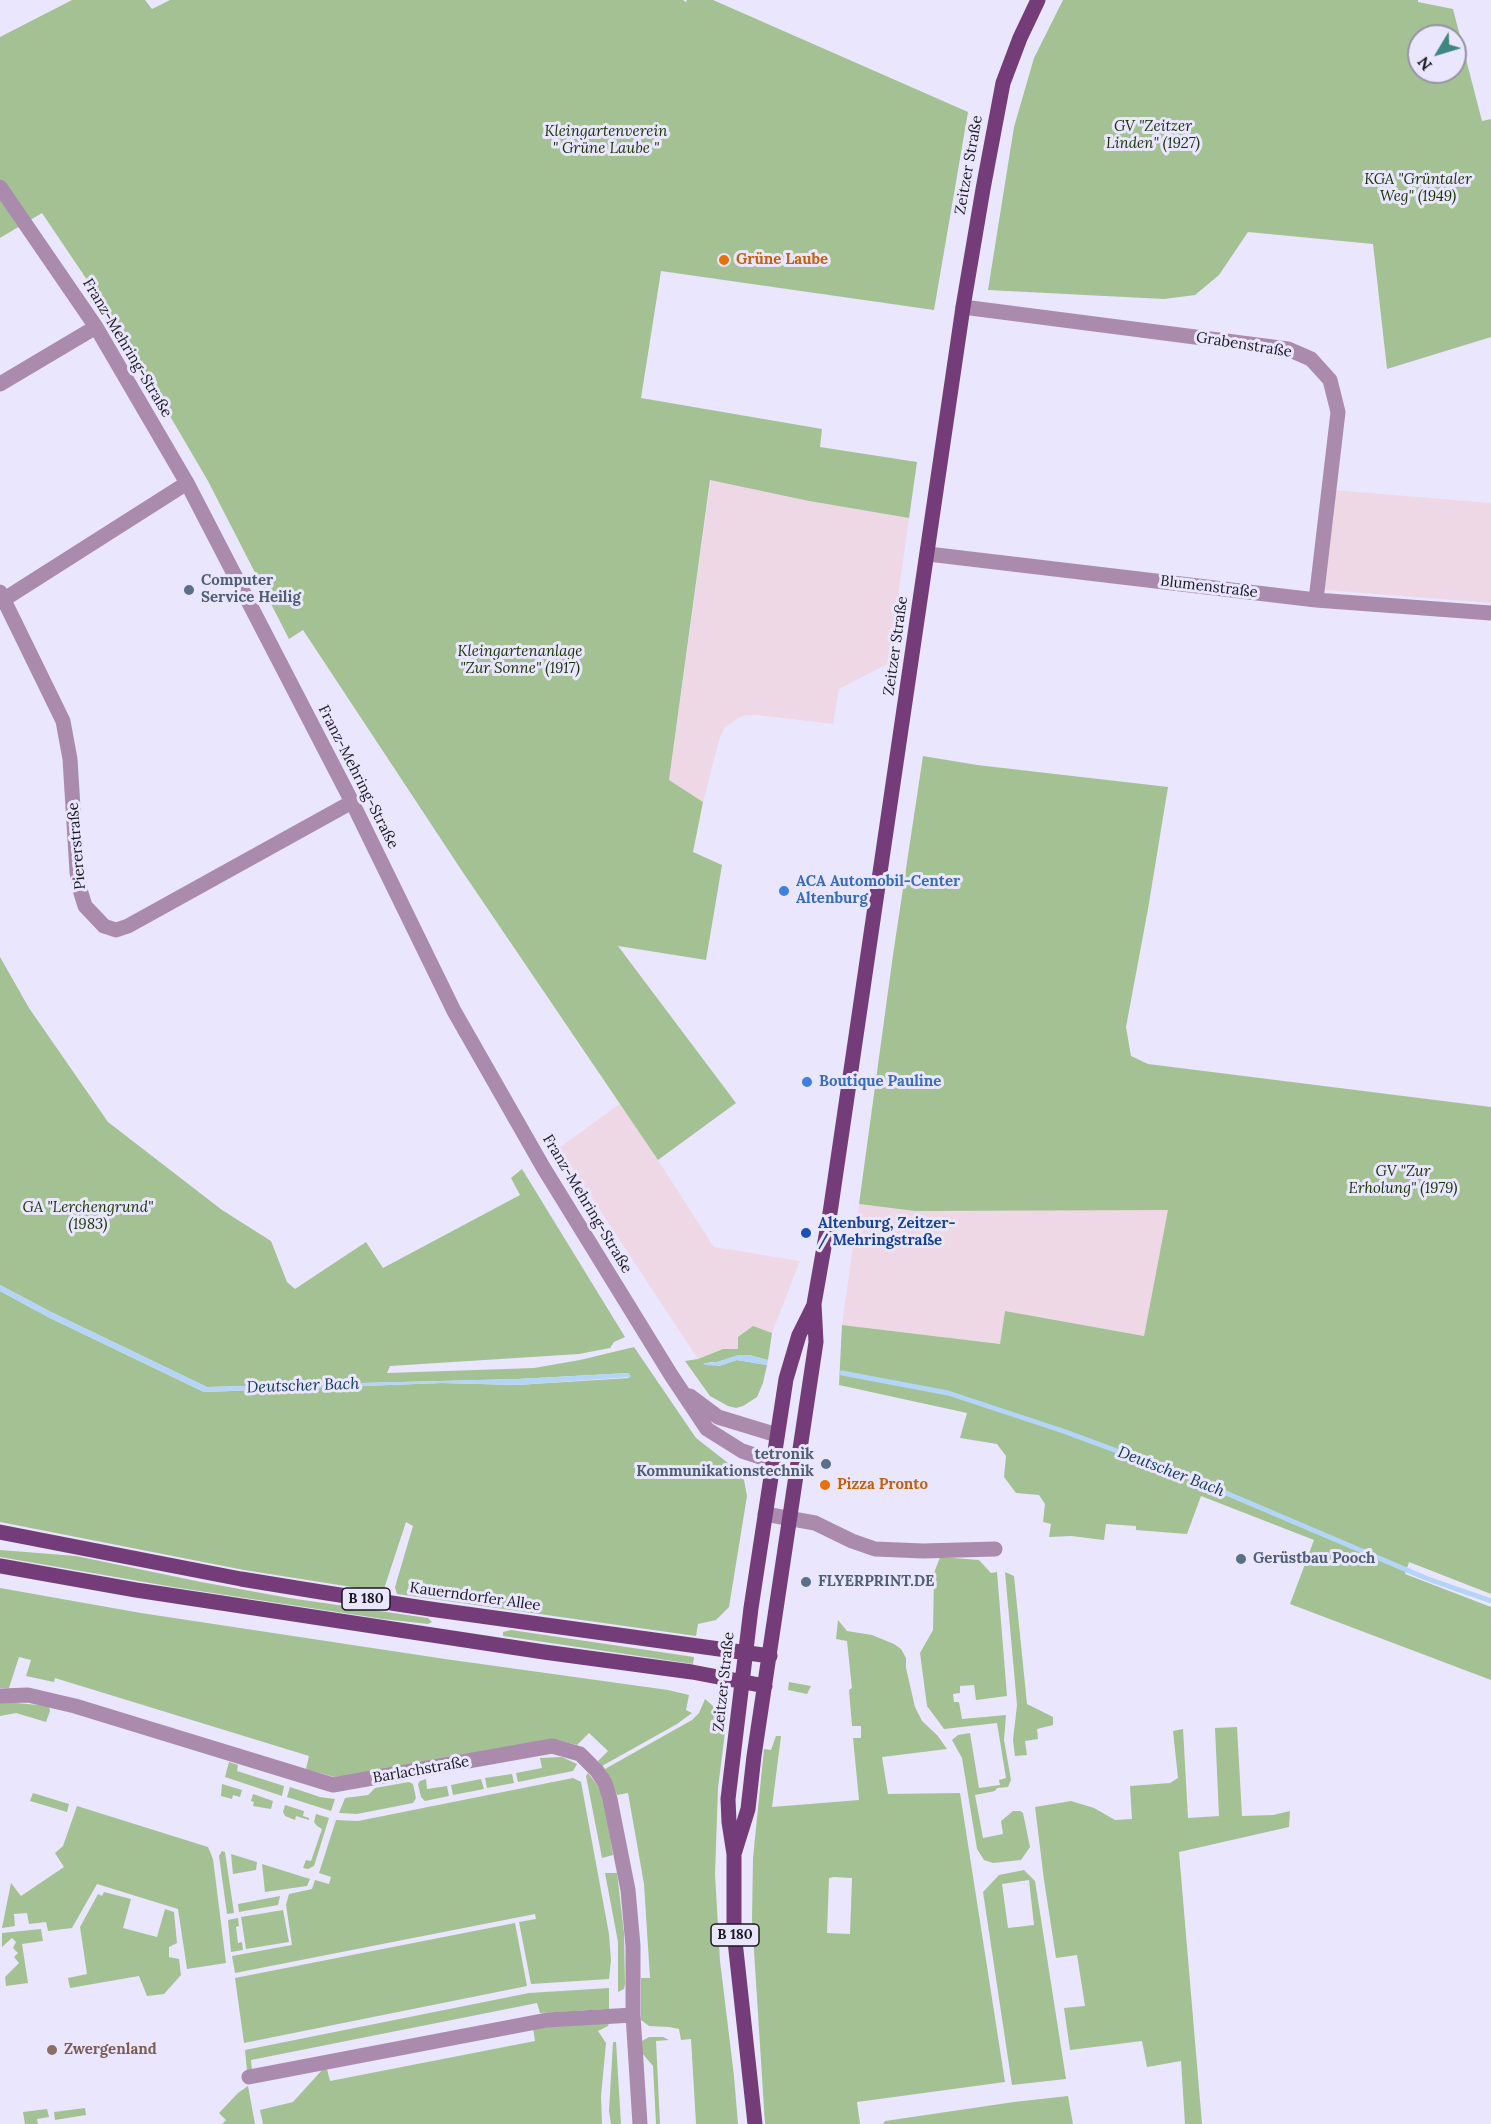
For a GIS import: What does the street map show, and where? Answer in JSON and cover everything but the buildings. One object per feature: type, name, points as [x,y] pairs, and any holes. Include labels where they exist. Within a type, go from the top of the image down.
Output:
[{"type":"main road","name":"Zeitzer Straße","points":[[734,1854],[748,1809],[816,1342],[814,1304],[830,1213],[963,307],[1003,83],[1038,0]]},
{"type":"main road","name":"Zeitzer Straße","points":[[755,2124],[734,1932],[734,1854],[729,1822],[729,1799],[745,1652],[786,1379],[799,1335],[814,1304]]},
{"type":"main road","name":"Franz-Mehring-Straße","points":[[777,1435],[802,1442]]},
{"type":"main road","name":"Franz-Mehring-Straße","points":[[773,1461],[799,1464]]},
{"type":"main road","name":"Kauerndorfer Allee","points":[[0,1532],[241,1579],[327,1593],[770,1656]]},
{"type":"main road","name":"B 180","points":[[0,1566],[301,1616],[692,1672],[765,1686]]},
{"type":"street","name":"Franz-Mehring-Straße","points":[[0,187],[96,327],[187,483],[352,802],[454,1011],[543,1167],[678,1387],[707,1429],[742,1451],[773,1461]]},
{"type":"street","name":"Grabenstraße","points":[[963,307],[1288,349],[1311,359],[1330,380],[1338,412],[1316,600]]},
{"type":"street","points":[[0,384],[96,327]]},
{"type":"street","name":"Piererstraße","points":[[187,483],[1,598],[63,721],[70,759],[77,872],[85,906],[104,926],[116,930],[128,926],[352,802]]},
{"type":"street","name":"Blumenstraße","points":[[928,554],[1316,600],[1491,613]]},
{"type":"street","name":"Franz-Mehring-Straße","points":[[678,1387],[718,1417],[777,1435]]},
{"type":"street","points":[[765,1514],[815,1523],[852,1541],[875,1549],[923,1551],[995,1549]]},
{"type":"street","name":"Barlachstraße","points":[[0,1696],[28,1695],[75,1706],[333,1785],[552,1746],[580,1754],[597,1770],[605,1783],[628,1890],[633,1946],[633,2015],[640,2124]]},
{"type":"street","points":[[249,2077],[547,2020],[633,2015]]},
{"type":"shaded area","points":[[711,479],[809,501],[909,518],[889,663],[839,689],[833,724],[757,715],[742,716],[725,727],[720,737],[703,802],[669,780]]},
{"type":"shaded area","points":[[1334,490],[1491,503],[1491,603],[1325,590]]},
{"type":"shaded area","points":[[621,1103],[714,1247],[800,1261],[772,1333],[753,1327],[738,1349],[723,1349],[698,1359],[559,1148]]},
{"type":"shaded area","points":[[859,1204],[915,1211],[1169,1209],[1144,1336],[1005,1311],[1000,1344],[842,1325]]},
{"type":"green space","points":[[72,0],[145,0],[152,9],[170,0],[683,0],[686,2],[687,0],[713,0],[968,112],[934,310],[661,271],[641,398],[822,429],[820,447],[917,462],[909,518],[809,501],[710,480],[669,780],[703,802],[693,852],[722,865],[706,960],[618,946],[736,1103],[658,1160],[460,868],[303,630],[289,639],[208,481],[112,317],[42,213],[0,238],[0,37]]},
{"type":"green space","name":"GV \"Zeitzer Linden\" (1927)","points":[[1063,0],[1418,0],[1418,2],[1453,9],[1457,24],[1407,24],[1407,84],[1467,84],[1467,63],[1482,121],[1491,119],[1491,337],[1387,369],[1373,244],[1248,232],[1219,275],[1195,295],[1164,299],[988,290],[1014,127],[1034,58]]},
{"type":"green space","name":"GV \"Zur Erholung\" (1979)","points":[[923,756],[977,765],[1168,787],[1126,1027],[1131,1056],[1148,1064],[1491,1107],[1491,1594],[1409,1562],[1405,1574],[1491,1607],[1491,1680],[1290,1604],[1314,1540],[1201,1496],[1187,1534],[1136,1530],[1136,1526],[1106,1524],[1104,1540],[1071,1536],[1049,1537],[1051,1524],[1043,1522],[1045,1504],[1039,1495],[1016,1493],[1004,1477],[1006,1456],[997,1444],[960,1438],[967,1413],[839,1385],[842,1325],[1000,1344],[1005,1311],[1144,1336],[1168,1210],[915,1211],[859,1204]]},
{"type":"green space","name":"GA \"Lerchengrund\" (1983)","points":[[0,957],[29,1008],[108,1122],[222,1210],[271,1241],[287,1282],[295,1289],[366,1242],[383,1268],[520,1195],[511,1178],[522,1169],[625,1337],[614,1342],[610,1348],[579,1354],[390,1366],[387,1373],[534,1368],[634,1347],[696,1438],[737,1470],[744,1480],[747,1496],[729,1607],[716,1620],[698,1624],[696,1636],[397,1594],[395,1587],[413,1526],[406,1522],[383,1592],[244,1570],[0,1522],[0,1291],[50,1318],[204,1392],[442,1383],[517,1385],[629,1378],[629,1373],[518,1379],[207,1387],[0,1285]]},
{"type":"green space","points":[[753,1326],[772,1333],[768,1360],[739,1355],[717,1362],[708,1362],[719,1366],[737,1360],[767,1365],[757,1397],[743,1406],[736,1408],[728,1406],[710,1396],[685,1361],[698,1359],[723,1349],[738,1349],[738,1337]]},
{"type":"green space","points":[[0,1550],[76,1556],[289,1598],[428,1618],[432,1622],[428,1624],[383,1619],[173,1587],[0,1557]]},
{"type":"green space","points":[[940,1557],[979,1560],[991,1573],[997,1572],[1007,1696],[976,1700],[974,1685],[960,1686],[960,1693],[953,1694],[954,1702],[959,1702],[962,1719],[1006,1715],[1004,1740],[1011,1780],[1008,1787],[975,1795],[983,1838],[1003,1834],[1001,1821],[1013,1811],[1023,1813],[1030,1847],[1021,1860],[993,1863],[984,1860],[977,1849],[962,1758],[952,1740],[958,1735],[970,1733],[979,1788],[1000,1785],[999,1780],[1006,1778],[997,1723],[944,1729],[927,1706],[920,1653],[933,1630],[934,1573]]},
{"type":"green space","points":[[1005,1572],[1014,1576],[1027,1704],[1053,1717],[1053,1725],[1037,1729],[1038,1739],[1025,1741],[1027,1755],[1015,1756],[1013,1740],[1017,1705]]},
{"type":"green space","points":[[0,1588],[141,1613],[668,1690],[689,1695],[686,1710],[692,1713],[677,1724],[602,1766],[598,1761],[608,1751],[589,1733],[577,1745],[556,1740],[366,1774],[334,1777],[306,1769],[309,1756],[55,1678],[54,1682],[26,1676],[31,1660],[19,1657],[9,1688],[0,1688]]},
{"type":"green space","points":[[838,1620],[847,1631],[872,1635],[901,1649],[906,1658],[906,1668],[915,1707],[922,1721],[937,1735],[947,1749],[882,1757],[888,1794],[960,1793],[1005,2082],[857,2102],[860,2124],[765,2124],[752,1919],[753,1858],[764,1749],[771,1750],[776,1736],[781,1736],[772,1807],[859,1800],[853,1738],[861,1738],[861,1726],[852,1726],[849,1690],[852,1688],[847,1641],[836,1639]],"holes":[[[829,1878],[852,1878],[850,1934],[827,1933]]]},
{"type":"green space","points":[[511,1630],[694,1657],[693,1664],[503,1636],[503,1632]]},
{"type":"green space","points":[[789,1682],[811,1686],[807,1694],[788,1690]]},
{"type":"green space","points":[[705,1699],[718,1713],[719,1732],[725,1732],[718,1788],[715,1874],[720,1961],[738,2124],[696,2124],[691,2039],[681,2040],[679,2029],[649,2026],[641,2020],[641,1978],[650,1978],[644,1884],[628,1793],[617,1795],[605,1769],[692,1720],[699,1713]]},
{"type":"green space","points":[[0,1703],[49,1706],[50,1711],[46,1722],[16,1713],[0,1716]]},
{"type":"green space","points":[[1237,1727],[1242,1816],[1273,1815],[1290,1811],[1289,1827],[1179,1852],[1202,2124],[1185,2124],[1181,2061],[1147,2067],[1142,2041],[1070,2050],[1064,2008],[1085,2006],[1077,1955],[1056,1958],[1035,1807],[1071,1801],[1094,1808],[1115,1820],[1132,1819],[1130,1786],[1170,1783],[1178,1778],[1173,1731],[1183,1729],[1188,1818],[1219,1816],[1215,1728]]},
{"type":"green space","points":[[562,1757],[577,1764],[573,1771],[518,1782],[516,1773],[542,1768],[540,1758]]},
{"type":"green space","points":[[229,1762],[238,1765],[237,1771],[284,1786],[282,1796],[225,1777]]},
{"type":"green space","points":[[588,1773],[598,1786],[604,1801],[613,1855],[602,1858],[586,1776]]},
{"type":"green space","points":[[512,1774],[514,1783],[487,1788],[485,1778]]},
{"type":"green space","points":[[573,1778],[581,1782],[609,1934],[611,1960],[609,1979],[531,1984],[519,1922],[536,1919],[535,1914],[235,1973],[232,1956],[292,1945],[286,1905],[289,1894],[312,1889],[315,1880],[329,1884],[331,1877],[319,1873],[336,1820],[358,1821]]},
{"type":"green space","points":[[426,1779],[427,1789],[447,1786],[449,1796],[425,1801],[421,1797],[418,1784]]},
{"type":"green space","points":[[481,1779],[484,1789],[453,1795],[451,1785]]},
{"type":"green space","points":[[409,1782],[413,1784],[416,1798],[413,1803],[357,1814],[339,1813],[345,1798],[368,1795],[375,1788]]},
{"type":"green space","points":[[222,1784],[242,1790],[240,1797],[233,1795],[232,1799],[221,1796]]},
{"type":"green space","points":[[290,1787],[320,1797],[335,1799],[331,1811],[287,1797]]},
{"type":"green space","points":[[33,1793],[69,1804],[67,1812],[30,1801]]},
{"type":"green space","points":[[253,1794],[273,1801],[271,1809],[253,1806],[254,1802],[251,1801]]},
{"type":"green space","points":[[285,1805],[304,1811],[303,1816],[309,1820],[296,1816],[295,1820],[285,1816],[283,1812]]},
{"type":"green space","points":[[77,1806],[208,1847],[213,1859],[226,1963],[187,1969],[178,1909],[97,1884],[72,1928],[48,1931],[46,1922],[29,1924],[27,1913],[14,1914],[15,1926],[2,1928],[11,1883],[21,1896],[64,1867],[55,1853],[63,1846]]},
{"type":"green space","points":[[316,1814],[329,1818],[314,1866],[308,1869],[303,1868],[306,1860],[311,1861],[322,1829],[314,1822]]},
{"type":"green space","points":[[222,1851],[225,1852],[234,1913],[227,1914],[219,1856]]},
{"type":"green space","points":[[231,1854],[257,1862],[256,1870],[233,1874]]},
{"type":"green space","points":[[262,1864],[310,1879],[307,1886],[265,1892]]},
{"type":"green space","points":[[1024,1870],[1035,1881],[1066,2079],[1012,2085],[983,1892],[999,1875]],"holes":[[[1029,1880],[1034,1925],[1008,1928],[1002,1884]]]},
{"type":"green space","points":[[605,1873],[617,1873],[624,1933],[625,1984],[624,1989],[618,1992],[618,1942]]},
{"type":"green space","points":[[104,1892],[131,1899],[123,1928],[157,1937],[165,1909],[174,1912],[177,1943],[169,1947],[169,1957],[179,1959],[181,1975],[164,1994],[147,1996],[139,1976],[70,1988],[68,1978],[87,1974],[80,1927],[98,1894],[102,1896]]},
{"type":"green space","points":[[280,1896],[278,1905],[239,1912],[238,1904]]},
{"type":"green space","points":[[283,1910],[289,1942],[246,1949],[241,1917]]},
{"type":"green space","points":[[238,1918],[239,1926],[236,1927],[238,1943],[242,1942],[243,1950],[231,1952],[228,1920]]},
{"type":"green space","points":[[515,1923],[527,1986],[244,2043],[235,1978]]},
{"type":"green space","points":[[41,1929],[43,1941],[22,1944],[28,1983],[6,1986],[5,1977],[19,1963],[14,1957],[18,1953],[13,1948],[16,1942],[12,1938],[2,1947],[2,1933]]},
{"type":"green space","points":[[609,1988],[609,2009],[540,2013],[537,2003],[251,2060],[252,2071],[247,2071],[245,2050],[529,1993]]},
{"type":"green space","points":[[609,2023],[608,2026],[598,2031],[606,2043],[601,2096],[602,2124],[263,2124],[260,2110],[293,2102],[322,2070],[327,2069],[330,2081],[535,2041],[533,2028]]},
{"type":"green space","points":[[649,2037],[663,2037],[669,2040],[656,2041],[660,2124],[656,2124],[653,2066],[642,2053],[642,2041]]},
{"type":"green space","points":[[613,2042],[616,2042],[621,2124],[611,2124],[609,2111]]},
{"type":"green space","points":[[248,2086],[255,2124],[222,2124],[226,2120],[219,2113]]},
{"type":"green space","points":[[1068,2096],[1073,2124],[883,2124],[885,2121]]},
{"type":"green space","points":[[85,2108],[86,2115],[55,2120],[54,2112]]},
{"type":"green space","points":[[47,2109],[49,2117],[37,2119],[38,2124],[25,2124],[23,2112]]},
{"type":"water","points":[[0,1285],[207,1387],[518,1379],[629,1373],[631,1377],[517,1385],[442,1383],[204,1392],[50,1318],[0,1291]]},
{"type":"water","points":[[739,1355],[768,1360],[767,1365],[737,1360],[719,1366],[703,1363],[717,1362]]},
{"type":"waterway","name":"Deutscher Bach","points":[[842,1373],[948,1393],[1063,1431],[1193,1479],[1428,1579],[1491,1601]]},
{"type":"place","name":"Grüne Laube","points":[[724,260]]},
{"type":"place","name":"Computer Service Heilig","points":[[189,590]]},
{"type":"place","name":"ACA Automobil-Center Altenburg","points":[[784,891]]},
{"type":"place","name":"Boutique Pauline","points":[[807,1082]]},
{"type":"place","name":"Altenburg, Zeitzer- / Mehringstraße","points":[[806,1233]]},
{"type":"place","name":"tetronik Kommunikationstechnik","points":[[826,1464]]},
{"type":"place","name":"Pizza Pronto","points":[[825,1485]]},
{"type":"place","name":"Gerüstbau Pooch","points":[[1241,1559]]},
{"type":"place","name":"FLYERPRINT.DE","points":[[806,1582]]},
{"type":"place","name":"Zwergenland","points":[[52,2050]]},
{"type":"park label","name":"Kleingartenverein \" Grüne Laube \"","points":[[606,140]]},
{"type":"park label","name":"KGA \"Grüntaler Weg\" (1949)","points":[[1418,188]]},
{"type":"park label","name":"Kleingartenanlage \"Zur Sonne\" (1917)","points":[[520,660]]}]
